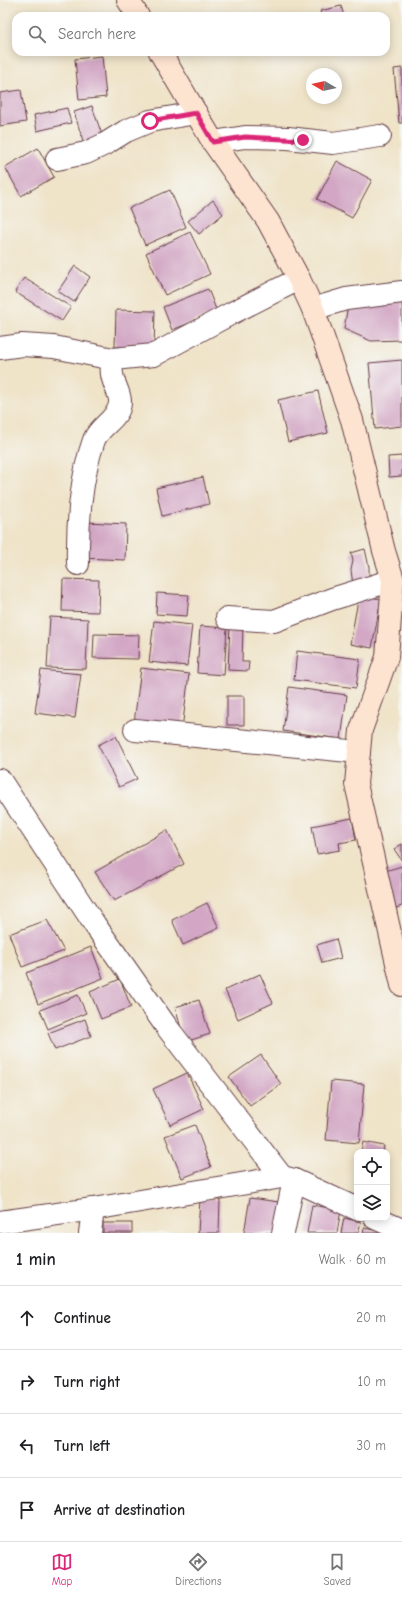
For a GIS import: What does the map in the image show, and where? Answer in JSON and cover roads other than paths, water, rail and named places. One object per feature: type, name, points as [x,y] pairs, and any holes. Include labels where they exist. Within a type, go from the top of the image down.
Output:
[{"type":"street","points":[[128,0],[136,12]]},
{"type":"street","points":[[162,56],[213,142],[268,221],[299,279],[313,309],[352,420],[384,551],[393,580],[387,657],[361,730],[356,784],[402,985]]},
{"type":"street","points":[[57,159],[86,153],[126,131],[150,121],[196,113]]},
{"type":"street","points":[[213,142],[245,137],[288,138],[333,143],[380,136]]},
{"type":"street","points":[[0,348],[22,345],[54,347],[113,359],[154,355],[299,279]]},
{"type":"street","points":[[313,309],[346,299],[402,292]]},
{"type":"street","points":[[78,564],[77,532],[82,493],[95,438],[105,425],[118,414],[121,402],[112,375],[113,359]]},
{"type":"street","points":[[227,618],[274,621],[332,599],[393,580]]},
{"type":"street","points":[[135,730],[359,752]]},
{"type":"street","points":[[0,780],[94,925],[166,1026],[288,1178],[354,1208]]},
{"type":"street","points":[[0,1222],[288,1178]]},
{"type":"street","points":[[283,1233],[288,1178]]},
{"type":"street","points":[[90,1233],[93,1209]]},
{"type":"street","points":[[382,1221],[402,1230]]}]
